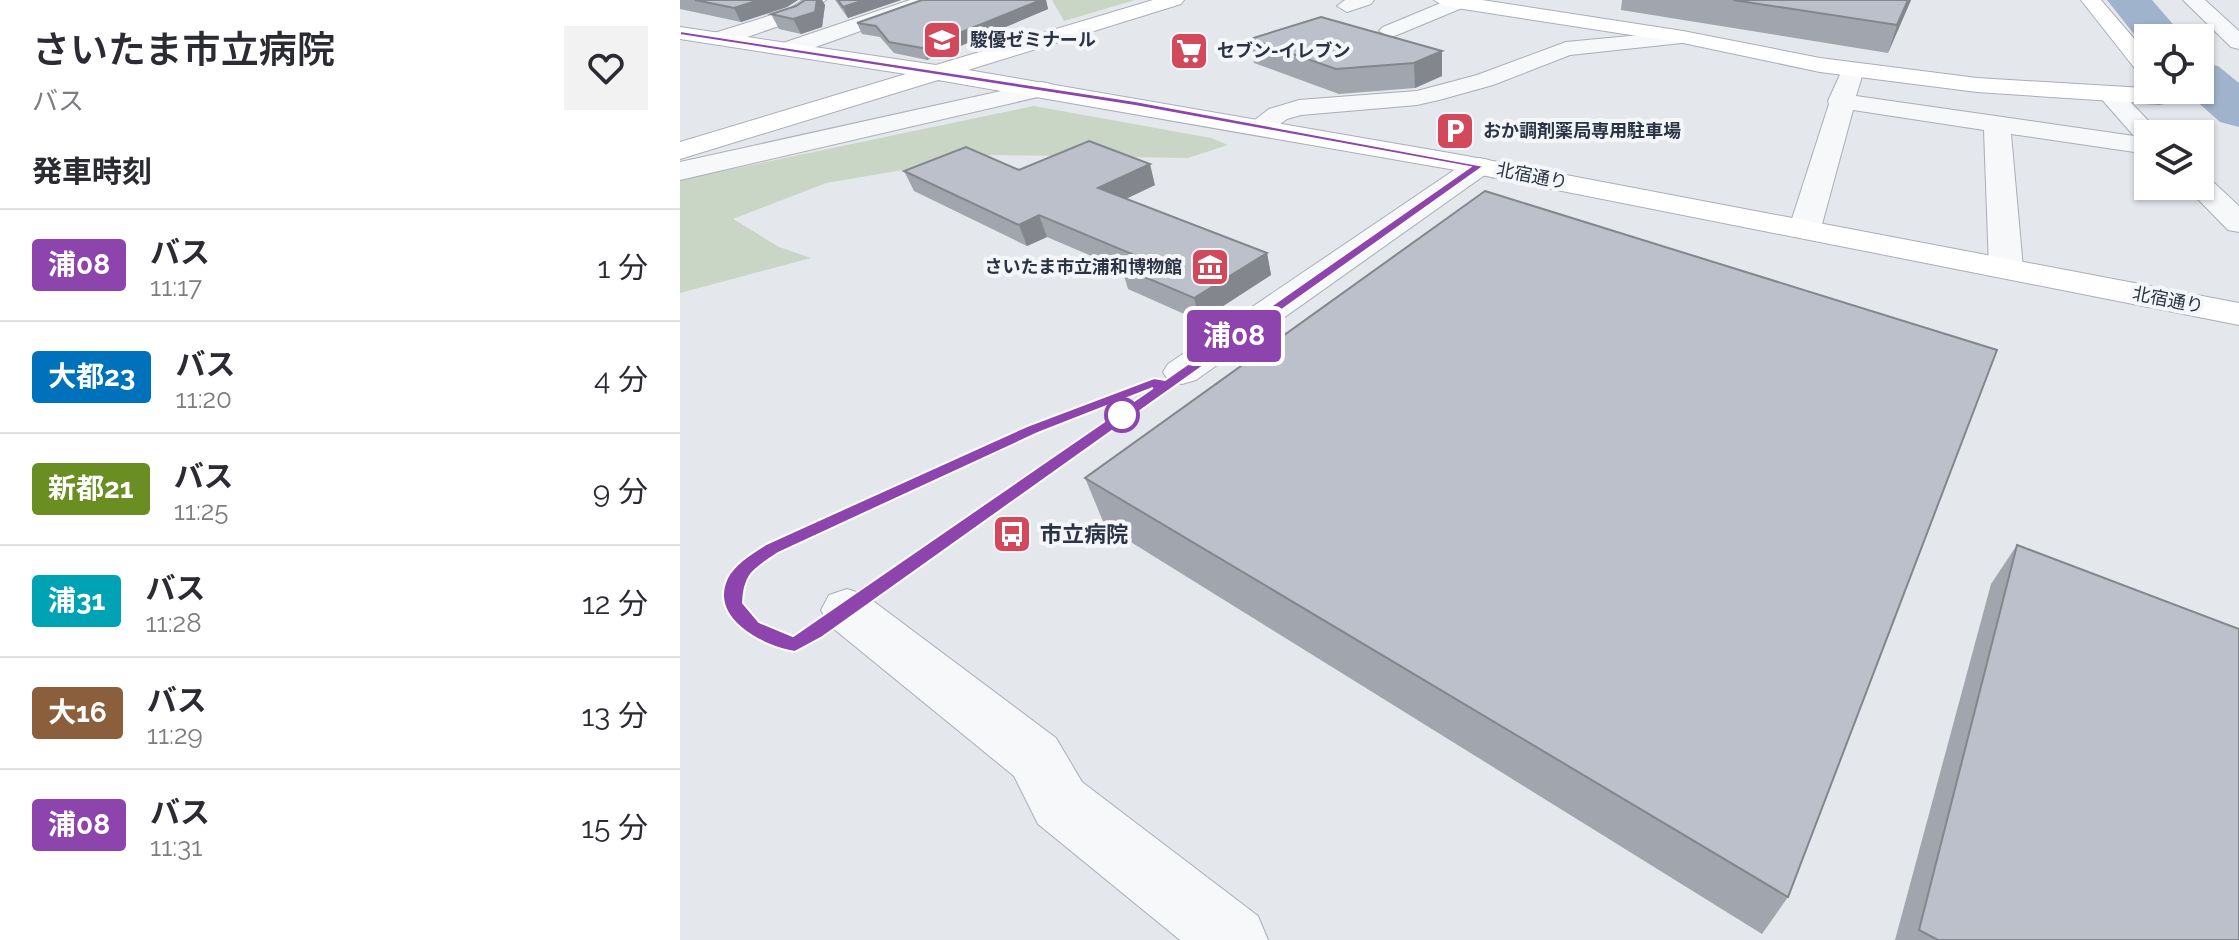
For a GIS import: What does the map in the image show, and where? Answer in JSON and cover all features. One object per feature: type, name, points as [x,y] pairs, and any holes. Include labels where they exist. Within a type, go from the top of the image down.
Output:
[{"type":"street","points":[[719,39],[795,14],[816,0]]},
{"type":"street","points":[[788,49],[929,0]]},
{"type":"street","points":[[680,151],[1174,0]]},
{"type":"street","points":[[2091,0],[2134,53]]},
{"type":"street","points":[[2193,0],[2239,42]]},
{"type":"street","points":[[1390,31],[1452,1],[1683,37],[1789,59],[1852,68],[1977,85],[2134,96]]},
{"type":"street","name":"北宿通り","points":[[680,33],[940,72],[1260,126],[1805,228],[2239,314]]},
{"type":"street","points":[[1260,126],[1278,114],[1299,108],[1417,98],[1439,93],[1485,80],[1566,49],[1683,37]]},
{"type":"street","points":[[1805,228],[1852,68]]},
{"type":"street","points":[[680,171],[1042,89]]},
{"type":"street","points":[[2109,94],[2134,120]]},
{"type":"street","points":[[1840,101],[2134,144]]},
{"type":"street","points":[[1997,124],[2006,268]]},
{"type":"street","points":[[1182,372],[1479,166]]},
{"type":"street","points":[[2214,199],[2239,223]]},
{"type":"street","points":[[847,610],[1035,757],[1060,803],[1234,940]]},
{"type":"green space","points":[[1052,0],[1135,0],[1064,21]]},
{"type":"green space","points":[[1034,106],[1211,138],[1228,145],[1188,158],[992,155],[826,183],[733,219],[779,247],[811,258],[680,293],[680,180]]},
{"type":"building","points":[[695,0],[759,0],[734,8]]},
{"type":"building","points":[[805,0],[817,0],[815,12],[793,19],[771,14],[796,6]]},
{"type":"building","points":[[838,0],[864,0],[843,7]]},
{"type":"building","points":[[922,0],[1041,0],[922,48],[889,42],[876,26],[857,23]]},
{"type":"building","points":[[1733,0],[1908,0],[1897,25]]},
{"type":"building","points":[[1321,17],[1442,51],[1414,63],[1336,69],[1250,39]]},
{"type":"building","points":[[1089,141],[1150,164],[1098,188],[1267,253],[1194,298],[1121,267],[1139,257],[1039,215],[1019,225],[904,171],[966,147],[1019,170]]},
{"type":"building","points":[[1485,191],[1997,350],[1788,897],[1085,478]]},
{"type":"building","points":[[2017,545],[2239,629],[2239,940],[1938,940],[1919,930]]},
{"type":"waterway","points":[[2128,0],[2149,24]]},
{"type":"waterway","points":[[2214,89],[2239,110]]},
{"type":"bus line","name":"浦08","points":[[680,33],[1135,104],[1479,166],[815,633],[795,645],[752,628],[733,605],[735,581],[748,565],[772,549],[1033,430],[1159,381]]},
{"type":"place","name":"駿優ゼミナール","points":[[942,40]]},
{"type":"place","name":"セブン-イレブン","points":[[1189,51]]},
{"type":"place","name":"おか調剤薬局専用駐車場","points":[[1455,131]]},
{"type":"place","name":"さいたま市立浦和博物館","points":[[1210,267]]},
{"type":"place","name":"市立病院","points":[[1012,534]]}]
